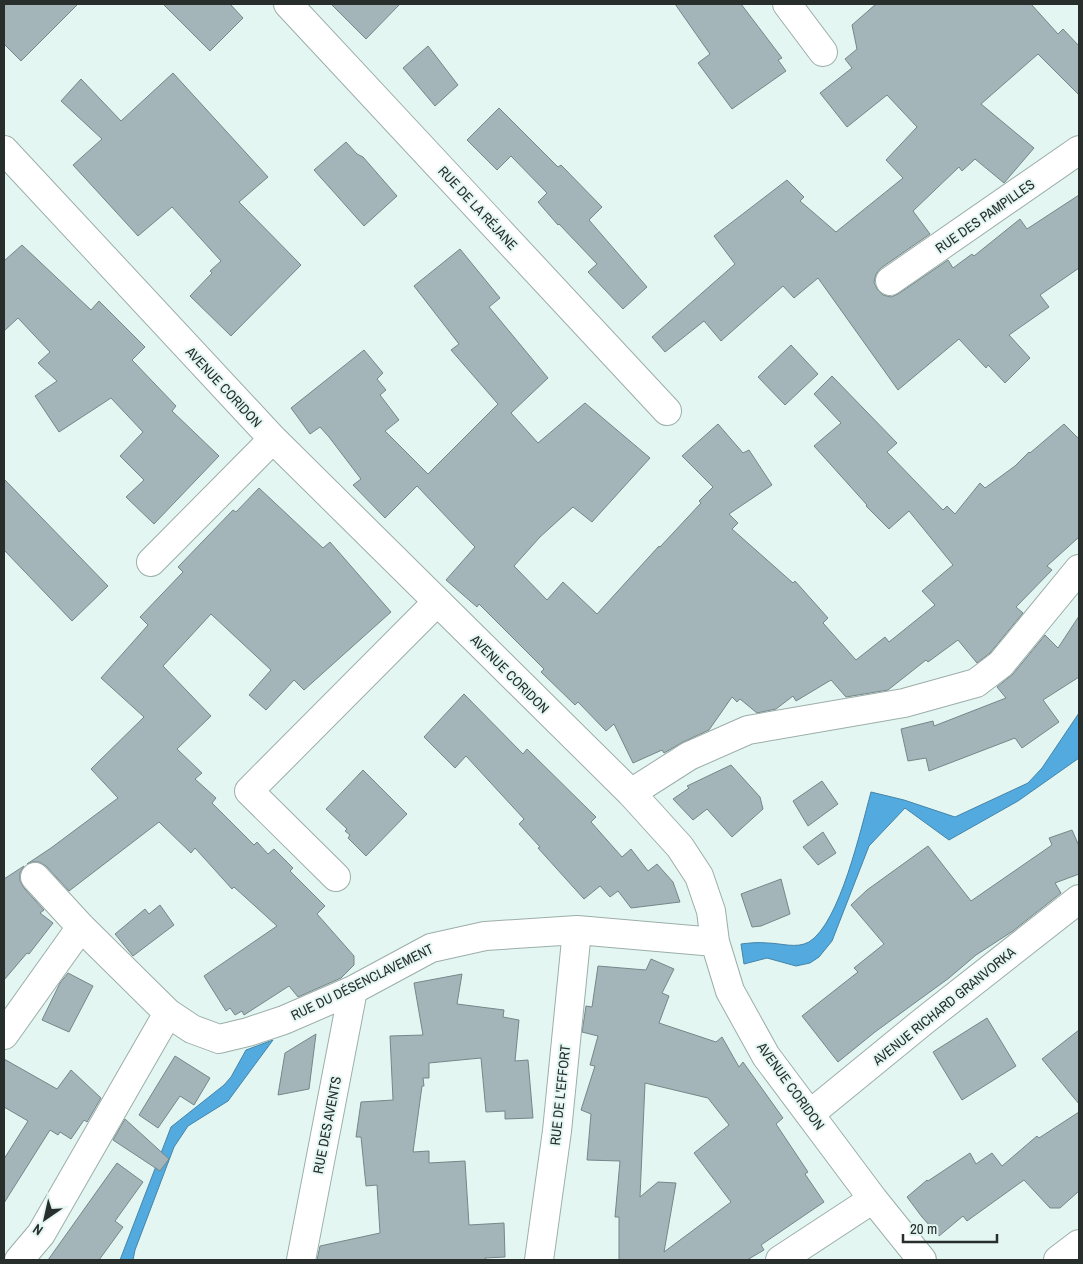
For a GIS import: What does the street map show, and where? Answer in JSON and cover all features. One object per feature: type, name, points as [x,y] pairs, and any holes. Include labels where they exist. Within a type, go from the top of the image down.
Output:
[{"type":"street","name":"RUE DE LA RÉJANE","points":[[288,4],[668,412]]},
{"type":"street","points":[[787,4],[823,52]]},
{"type":"street","name":"AVENUE CORIDON","points":[[4,150],[273,439],[631,794],[680,847],[700,876],[711,911],[715,942],[730,991],[766,1056],[873,1199],[922,1260]]},
{"type":"street","name":"RUE DES PAMPILLES","points":[[890,281],[1079,150]]},
{"type":"street","points":[[151,562],[273,439]]},
{"type":"street","points":[[631,794],[689,756],[748,730],[904,703],[976,683],[1001,664],[1079,568]]},
{"type":"street","points":[[336,877],[249,791],[437,602]]},
{"type":"street","name":"RUE DU DÉSENCLAVEMENT","points":[[35,877],[81,927],[168,1013],[192,1029],[219,1039],[284,1020],[353,990],[431,948],[485,936],[577,930],[715,942]]},
{"type":"street","name":"AVENUE RICHARD GRANVORKA","points":[[810,1114],[925,1020],[1079,899]]},
{"type":"street","points":[[4,1035],[81,927]]},
{"type":"street","name":"RUE DE L'EFFORT","points":[[539,1260],[557,1131],[577,930]]},
{"type":"street","name":"RUE DES AVENTS","points":[[301,1260],[353,990]]},
{"type":"street","points":[[19,1260],[41,1234],[168,1013]]},
{"type":"street","points":[[780,1260],[873,1199]]},
{"type":"street","points":[[1058,1260],[1079,1244]]},
{"type":"water","points":[[1079,713],[1079,758],[1018,801],[949,840],[905,808],[869,846],[832,941],[819,957],[810,963],[796,966],[767,958],[744,964],[741,944],[772,943],[799,945],[809,942],[820,932],[840,896],[871,792],[904,800],[955,817],[1028,783],[1042,768]]},
{"type":"water","points":[[273,1040],[228,1101],[188,1126],[174,1147],[135,1250],[133,1260],[120,1260],[171,1127],[224,1085],[231,1077],[246,1050]]},
{"type":"building","points":[[4,4],[78,4],[21,61],[4,44]]},
{"type":"building","points":[[163,4],[230,4],[243,18],[210,51]]},
{"type":"building","points":[[331,4],[400,4],[366,39]]},
{"type":"building","points":[[675,4],[741,4],[782,58],[778,60],[786,71],[732,109],[698,63],[710,54]]},
{"type":"building","points":[[876,4],[1031,4],[1058,34],[1063,29],[1079,46],[1079,95],[1038,54],[981,104],[1034,148],[1004,183],[975,159],[962,171],[959,167],[913,211],[930,234],[881,268],[876,274],[874,282],[877,289],[883,295],[891,297],[948,260],[953,268],[972,254],[974,256],[1020,219],[1027,229],[1079,195],[1079,268],[1040,295],[1049,307],[1009,335],[1030,358],[1005,383],[988,365],[986,368],[959,339],[898,390],[818,278],[794,298],[783,286],[721,341],[704,321],[665,352],[652,337],[735,264],[714,236],[787,180],[804,197],[800,201],[836,232],[903,178],[886,160],[917,127],[887,95],[847,127],[820,93],[852,68],[845,59],[857,49],[852,25]]},
{"type":"building","points":[[428,46],[458,85],[435,106],[403,68]]},
{"type":"building","points":[[173,73],[268,177],[239,202],[301,265],[231,336],[190,296],[212,273],[210,271],[221,261],[172,207],[138,236],[73,165],[102,139],[61,101],[81,79],[121,121]]},
{"type":"building","points":[[499,108],[558,167],[561,165],[602,207],[589,220],[647,287],[623,309],[588,272],[597,264],[538,202],[547,193],[511,156],[497,170],[467,140]]},
{"type":"building","points":[[346,142],[357,154],[363,157],[397,196],[364,226],[314,170]]},
{"type":"building","points":[[22,245],[91,310],[99,301],[145,347],[132,360],[176,406],[172,411],[219,456],[154,524],[126,497],[144,480],[120,456],[143,432],[111,398],[59,432],[35,396],[57,381],[38,363],[50,352],[18,318],[4,331],[4,261]]},
{"type":"building","points":[[460,249],[500,298],[489,307],[548,378],[511,413],[538,443],[585,403],[650,458],[592,522],[573,507],[540,537],[514,566],[547,600],[563,582],[597,614],[701,503],[699,501],[713,487],[682,456],[718,424],[743,453],[749,450],[772,485],[729,514],[738,523],[732,529],[793,583],[795,581],[828,618],[823,623],[856,660],[885,637],[889,642],[935,605],[922,591],[953,565],[909,511],[889,529],[866,506],[814,446],[841,423],[814,394],[832,376],[897,443],[887,452],[943,510],[947,506],[955,514],[980,483],[985,488],[1015,466],[1029,452],[1064,424],[1079,439],[1079,537],[1047,566],[1052,570],[1016,607],[1023,613],[990,653],[977,663],[958,640],[928,662],[926,660],[888,690],[846,697],[831,680],[796,701],[793,696],[776,709],[757,713],[740,699],[737,702],[732,697],[709,730],[664,753],[662,750],[633,763],[614,724],[606,731],[578,702],[575,705],[541,672],[544,669],[479,604],[477,607],[446,580],[475,547],[417,486],[385,518],[353,485],[361,479],[329,437],[320,427],[310,434],[291,408],[364,350],[383,373],[377,379],[386,390],[380,395],[399,420],[385,431],[428,474],[498,404],[451,350],[459,344],[414,286]]},
{"type":"building","points":[[791,345],[818,374],[785,405],[758,377]]},
{"type":"building","points":[[4,479],[108,586],[72,621],[4,550]]},
{"type":"building","points":[[259,488],[323,548],[330,542],[391,612],[304,690],[294,680],[266,710],[249,695],[271,670],[211,614],[163,666],[211,716],[177,749],[202,773],[195,779],[216,798],[212,803],[254,845],[257,842],[268,854],[274,849],[293,868],[290,871],[325,906],[317,914],[354,956],[354,965],[341,978],[298,997],[289,986],[244,1015],[242,1011],[235,1015],[230,1008],[226,1011],[204,976],[277,926],[234,887],[232,889],[195,848],[191,853],[159,822],[69,891],[46,866],[39,862],[27,864],[118,798],[91,769],[144,717],[101,678],[148,625],[140,617],[183,572],[178,567],[233,510],[236,512]]},
{"type":"building","points":[[1079,616],[1079,677],[1043,700],[1059,722],[1022,748],[1015,738],[929,771],[926,758],[908,761],[901,729],[933,721],[934,726],[1006,698],[997,687],[1013,674],[1045,635],[1058,648]]},
{"type":"building","points":[[464,694],[523,754],[527,749],[596,817],[591,822],[622,857],[631,849],[648,871],[657,864],[673,882],[680,902],[631,908],[618,891],[610,897],[600,886],[584,899],[519,824],[524,819],[466,756],[455,768],[424,737]]},
{"type":"building","points":[[731,765],[760,797],[763,809],[732,837],[707,809],[693,820],[673,799],[689,788],[687,786]]},
{"type":"building","points":[[363,770],[407,814],[366,856],[348,838],[350,835],[345,831],[347,829],[326,809]]},
{"type":"building","points":[[822,781],[838,804],[808,826],[793,801]]},
{"type":"building","points":[[1072,830],[1079,846],[1079,874],[1055,883],[1061,893],[1013,931],[976,955],[949,978],[875,1032],[838,1062],[802,1016],[858,972],[854,968],[884,944],[851,905],[867,890],[928,846],[971,901],[1052,845],[1049,838]]},
{"type":"building","points":[[823,832],[836,853],[818,865],[803,847]]},
{"type":"building","points":[[24,866],[20,873],[20,881],[44,910],[40,913],[53,923],[29,954],[27,953],[4,980],[4,879]]},
{"type":"building","points":[[781,879],[790,914],[761,926],[752,927],[741,894]]},
{"type":"building","points":[[160,905],[174,925],[133,956],[115,934],[145,909],[149,914]]},
{"type":"building","points":[[651,959],[674,969],[662,993],[669,996],[659,1023],[716,1042],[722,1037],[739,1067],[743,1062],[783,1118],[776,1124],[808,1172],[805,1174],[824,1202],[761,1245],[764,1250],[747,1260],[619,1260],[619,1217],[615,1217],[620,1161],[587,1160],[591,1114],[581,1110],[595,1066],[590,1065],[598,1036],[582,1032],[586,1006],[592,1007],[598,966],[646,970]],"holes":[[[645,1083],[708,1098],[729,1125],[694,1153],[731,1202],[664,1252],[676,1183],[658,1182],[640,1197]]]},
{"type":"building","points":[[68,973],[93,986],[69,1032],[42,1020],[60,983]]},
{"type":"building","points":[[462,974],[457,1004],[504,1010],[503,1017],[519,1020],[515,1061],[528,1060],[533,1118],[505,1119],[505,1111],[486,1112],[481,1058],[429,1063],[429,1078],[423,1078],[424,1086],[422,1086],[413,1152],[429,1151],[429,1163],[465,1161],[469,1225],[504,1223],[505,1257],[485,1258],[486,1260],[317,1260],[320,1246],[380,1233],[377,1185],[366,1186],[361,1137],[356,1137],[361,1102],[393,1100],[390,1036],[423,1035],[414,983]]},
{"type":"building","points":[[987,1018],[1016,1066],[962,1100],[933,1052]]},
{"type":"building","points":[[1079,1030],[1079,1104],[1042,1059]]},
{"type":"building","points":[[316,1034],[309,1089],[278,1095],[285,1053]]},
{"type":"building","points":[[175,1056],[210,1078],[194,1105],[180,1096],[158,1128],[139,1115]]},
{"type":"building","points":[[4,1059],[57,1089],[71,1070],[101,1098],[87,1122],[84,1120],[71,1139],[60,1132],[58,1135],[50,1130],[4,1203],[4,1159],[28,1121],[4,1107]]},
{"type":"building","points":[[1079,1112],[1079,1191],[1060,1208],[1050,1208],[1024,1180],[967,1221],[963,1216],[939,1236],[907,1197],[927,1180],[970,1153],[976,1164],[992,1153],[1002,1166],[1037,1136],[1039,1138]]},
{"type":"building","points":[[125,1119],[169,1159],[160,1171],[113,1140]]},
{"type":"building","points":[[117,1163],[143,1182],[115,1221],[123,1227],[99,1260],[48,1260]]}]
